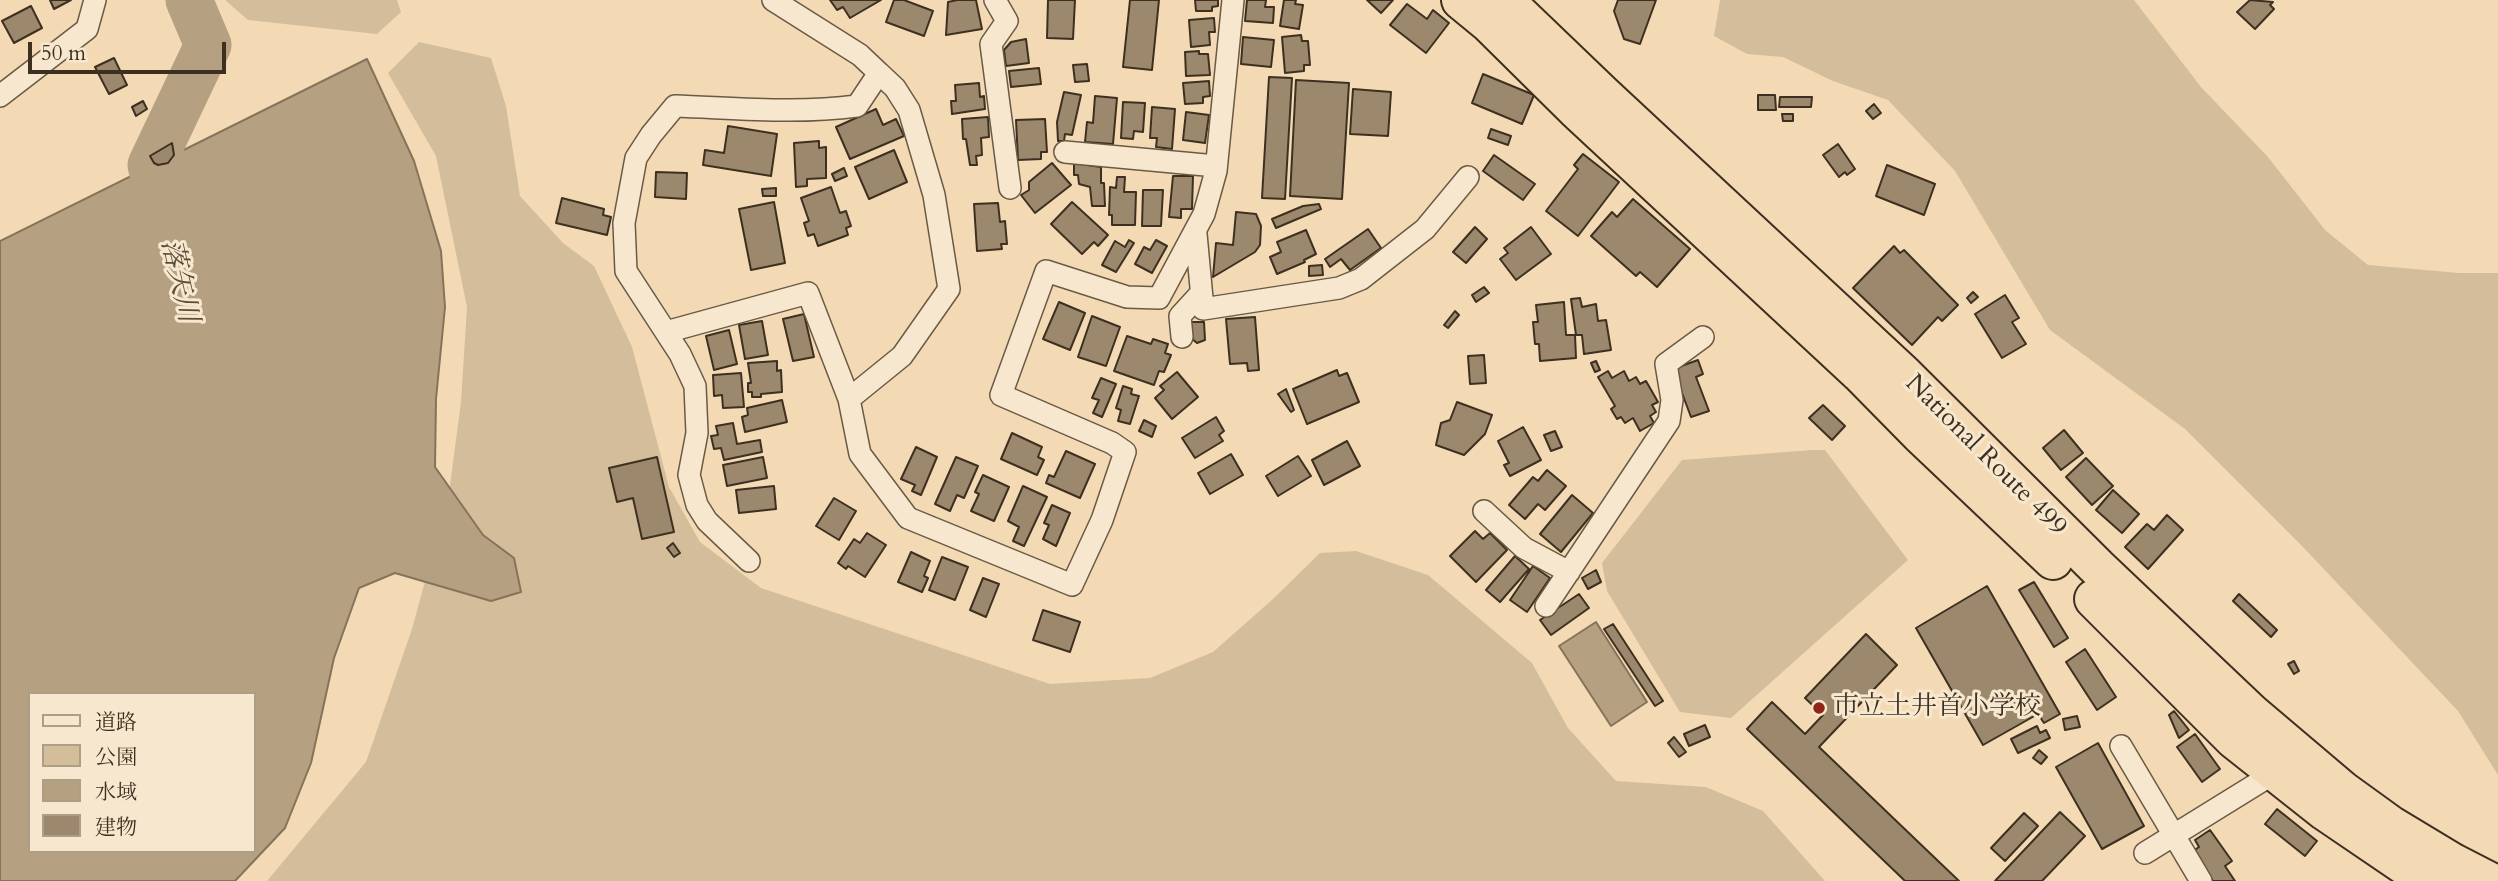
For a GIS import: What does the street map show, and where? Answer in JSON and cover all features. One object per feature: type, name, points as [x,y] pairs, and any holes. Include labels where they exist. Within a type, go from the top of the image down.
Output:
[{"type":"highway","name":"National Route 499","points":[[1461,0],[1489,23],[1576,109],[1860,373],[1921,435],[2074,579],[2234,739],[2326,811],[2428,881]]},
{"type":"highway","name":"National Route 499","points":[[1504,0],[1602,95],[1904,375],[2097,567],[2251,713],[2343,791],[2390,825],[2488,881]]},
{"type":"street","points":[[0,96],[87,29],[95,0]]},
{"type":"street","points":[[773,0],[860,55],[895,88],[909,110],[934,195],[949,289],[902,356],[849,398]]},
{"type":"street","points":[[995,0],[1007,21],[991,44],[1010,188]]},
{"type":"street","points":[[666,332],[808,293],[849,398],[860,454],[908,518],[1072,585],[1102,520],[1125,452],[1112,443],[1001,395],[1046,271],[1127,297],[1159,298],[1204,214],[1216,166],[1233,0]]},
{"type":"street","points":[[749,561],[714,528],[697,505],[689,475],[697,433],[695,386],[680,354],[626,271],[623,248],[628,196],[636,158],[675,106],[789,110],[857,106],[879,73]]},
{"type":"street","points":[[1065,152],[1216,166]]},
{"type":"street","points":[[1195,231],[1203,309],[1339,288],[1362,279],[1425,229],[1468,177]]},
{"type":"street","points":[[1182,337],[1180,316],[1201,293]]},
{"type":"street","points":[[1546,606],[1669,421],[1672,400],[1667,364],[1703,337]]},
{"type":"street","points":[[1484,511],[1524,548],[1569,572]]},
{"type":"street","points":[[2121,746],[2201,881]]},
{"type":"street","points":[[2145,853],[2276,772]]},
{"type":"green space","points":[[225,0],[397,0],[401,12],[377,34],[248,20]]},
{"type":"green space","points":[[1720,0],[2134,0],[2201,87],[2268,157],[2325,230],[2368,265],[2459,273],[2498,273],[2498,775],[2458,711],[2303,547],[2185,429],[2050,330],[1955,171],[1888,100],[1833,81],[1783,57],[1747,54],[1714,36]]},
{"type":"green space","points":[[419,42],[491,58],[506,106],[520,196],[563,243],[594,266],[632,347],[669,487],[700,542],[761,588],[1050,684],[1150,678],[1213,652],[1320,553],[1356,551],[1428,575],[1532,663],[1568,728],[1616,781],[1706,787],[1763,811],[1825,881],[267,881],[366,762],[412,629],[449,493],[461,402],[467,307],[436,156],[388,73]]},
{"type":"green space","points":[[1825,450],[1908,560],[1731,718],[1680,712],[1607,591],[1602,563],[1682,460]]},
{"type":"water","points":[[367,59],[414,161],[441,251],[445,307],[436,399],[435,467],[483,535],[514,558],[521,592],[491,601],[395,573],[359,588],[334,658],[311,763],[285,828],[235,881],[0,881],[0,241]]},
{"type":"water","points":[[1596,622],[1647,702],[1611,726],[1559,646]]},
{"type":"building","points":[[50,0],[71,0],[54,9]]},
{"type":"building","points":[[830,0],[881,0],[850,18],[843,7],[837,10]]},
{"type":"building","points":[[894,0],[904,0],[933,11],[924,36],[886,22]]},
{"type":"building","points":[[976,0],[982,29],[946,35],[948,2]]},
{"type":"building","points":[[1048,0],[1075,0],[1073,39],[1047,38]]},
{"type":"building","points":[[1130,0],[1159,0],[1152,70],[1123,67]]},
{"type":"building","points":[[1195,0],[1218,0],[1218,6],[1212,7],[1212,11],[1196,11]]},
{"type":"building","points":[[1247,0],[1266,0],[1265,7],[1274,7],[1273,23],[1245,21]]},
{"type":"building","points":[[1284,0],[1296,0],[1295,4],[1303,5],[1299,29],[1280,26]]},
{"type":"building","points":[[1367,0],[1393,0],[1381,13]]},
{"type":"building","points":[[1618,0],[1656,0],[1640,44],[1624,39],[1614,11]]},
{"type":"building","points":[[2250,0],[2273,2],[2270,5],[2274,9],[2255,29],[2237,12]]},
{"type":"building","points":[[1407,4],[1427,19],[1433,10],[1449,23],[1426,53],[1390,25]]},
{"type":"building","points":[[31,6],[42,28],[14,43],[2,21]]},
{"type":"building","points":[[1214,18],[1215,32],[1209,32],[1210,45],[1191,47],[1189,20]]},
{"type":"building","points":[[1301,35],[1302,41],[1308,41],[1310,65],[1304,65],[1304,71],[1285,73],[1282,37]]},
{"type":"building","points":[[1243,37],[1274,40],[1271,67],[1241,64]]},
{"type":"building","points":[[1026,39],[1029,63],[1006,66],[1004,50],[1011,42]]},
{"type":"building","points":[[1199,51],[1199,54],[1208,54],[1210,75],[1186,76],[1185,52]]},
{"type":"building","points":[[114,58],[127,85],[109,94],[95,67]]},
{"type":"building","points":[[1087,64],[1089,81],[1075,82],[1073,65]]},
{"type":"building","points":[[1039,68],[1041,84],[1011,87],[1009,71]]},
{"type":"building","points":[[1483,74],[1534,95],[1522,124],[1472,103]]},
{"type":"building","points":[[1269,77],[1292,78],[1285,199],[1262,198]]},
{"type":"building","points":[[1296,80],[1349,83],[1342,199],[1290,196]]},
{"type":"building","points":[[1209,81],[1210,96],[1203,97],[1203,103],[1185,104],[1183,83]]},
{"type":"building","points":[[979,83],[980,97],[984,96],[985,109],[952,114],[951,101],[956,101],[955,85]]},
{"type":"building","points":[[1353,89],[1391,92],[1388,136],[1350,134]]},
{"type":"building","points":[[1064,92],[1081,95],[1072,135],[1065,134],[1064,141],[1058,141],[1057,122]]},
{"type":"building","points":[[1758,95],[1775,95],[1776,110],[1758,110]]},
{"type":"building","points":[[1095,96],[1117,98],[1113,144],[1085,142],[1087,122],[1093,123]]},
{"type":"building","points":[[1780,97],[1812,97],[1811,107],[1779,107]]},
{"type":"building","points":[[143,101],[147,109],[136,116],[132,107]]},
{"type":"building","points":[[1123,102],[1145,103],[1143,132],[1134,131],[1133,139],[1121,138]]},
{"type":"building","points":[[1874,104],[1881,113],[1873,119],[1866,111]]},
{"type":"building","points":[[1152,107],[1175,109],[1172,149],[1156,147],[1157,138],[1150,138]]},
{"type":"building","points":[[876,109],[883,125],[896,119],[904,136],[850,159],[836,127]]},
{"type":"building","points":[[1186,112],[1209,115],[1205,143],[1183,140]]},
{"type":"building","points":[[1782,114],[1793,114],[1793,121],[1783,121]]},
{"type":"building","points":[[988,117],[989,137],[981,138],[982,155],[976,156],[977,165],[970,165],[966,139],[963,139],[962,119]]},
{"type":"building","points":[[1045,119],[1047,152],[1041,152],[1041,159],[1018,160],[1016,120]]},
{"type":"building","points":[[728,126],[777,134],[771,176],[703,165],[705,150],[724,153]]},
{"type":"building","points":[[1491,129],[1511,136],[1508,145],[1488,138]]},
{"type":"building","points":[[819,141],[819,148],[826,147],[826,178],[807,179],[807,186],[796,187],[794,143]]},
{"type":"building","points":[[172,143],[174,155],[168,163],[154,163],[150,156]]},
{"type":"building","points":[[1838,144],[1855,169],[1839,177],[1823,155]]},
{"type":"building","points":[[894,150],[907,182],[869,199],[855,167]]},
{"type":"building","points":[[1583,154],[1619,182],[1578,236],[1546,211],[1578,169],[1574,165]]},
{"type":"building","points":[[1494,155],[1535,184],[1523,200],[1483,171]]},
{"type":"building","points":[[1052,163],[1071,185],[1035,213],[1021,195],[1029,190],[1029,182]]},
{"type":"building","points":[[1074,163],[1101,167],[1105,206],[1092,206],[1090,187],[1079,184],[1078,175],[1074,175]]},
{"type":"building","points":[[1887,165],[1935,184],[1924,215],[1876,196]]},
{"type":"building","points":[[844,168],[847,176],[835,181],[832,174]]},
{"type":"building","points":[[656,172],[687,173],[686,199],[655,197]]},
{"type":"building","points":[[1173,176],[1193,176],[1192,209],[1181,209],[1181,218],[1169,217]]},
{"type":"building","points":[[1117,177],[1125,177],[1124,192],[1136,192],[1135,225],[1112,225],[1112,215],[1109,215],[1110,187],[1116,188]]},
{"type":"building","points":[[831,187],[840,213],[846,211],[851,226],[846,228],[848,235],[818,246],[814,234],[808,236],[804,223],[809,221],[801,198]]},
{"type":"building","points":[[776,188],[776,196],[763,196],[762,189]]},
{"type":"building","points":[[1143,190],[1163,190],[1161,226],[1142,226]]},
{"type":"building","points":[[562,198],[604,209],[603,215],[611,217],[607,235],[556,223]]},
{"type":"building","points":[[1633,199],[1690,249],[1657,287],[1640,272],[1636,276],[1591,236],[1612,212],[1617,217]]},
{"type":"building","points":[[774,202],[785,263],[751,270],[739,209]]},
{"type":"building","points":[[1072,202],[1108,235],[1098,246],[1094,242],[1082,254],[1051,224]]},
{"type":"building","points":[[998,203],[1000,222],[1005,221],[1007,244],[1001,244],[1002,249],[977,251],[974,204]]},
{"type":"building","points":[[1319,204],[1321,209],[1276,228],[1272,219],[1303,206]]},
{"type":"building","points":[[1236,212],[1256,214],[1261,226],[1260,245],[1255,252],[1213,277],[1216,243],[1233,245]]},
{"type":"building","points":[[1475,227],[1487,239],[1466,263],[1453,252]]},
{"type":"building","points":[[1531,227],[1551,254],[1516,280],[1500,259],[1508,253],[1504,248]]},
{"type":"building","points":[[1368,229],[1381,248],[1350,270],[1341,259],[1330,267],[1325,259]]},
{"type":"building","points":[[1306,230],[1316,254],[1277,274],[1270,257],[1281,252],[1277,242]]},
{"type":"building","points":[[1129,240],[1134,243],[1116,272],[1102,265],[1115,241],[1125,247]]},
{"type":"building","points":[[1156,240],[1167,246],[1152,273],[1135,264],[1144,247],[1150,250]]},
{"type":"building","points":[[1894,246],[1900,253],[1904,250],[1958,305],[1942,321],[1938,317],[1912,345],[1853,288]]},
{"type":"building","points":[[1322,265],[1323,275],[1309,276],[1309,266]]},
{"type":"building","points":[[1484,287],[1489,293],[1476,302],[1472,295]]},
{"type":"building","points":[[1973,292],[1978,297],[1971,303],[1967,298]]},
{"type":"building","points":[[2005,295],[2019,318],[2012,322],[2026,344],[2002,358],[1975,314]]},
{"type":"building","points":[[1580,298],[1582,307],[1596,304],[1598,321],[1606,320],[1611,350],[1584,354],[1582,335],[1576,335],[1571,299]]},
{"type":"building","points":[[1059,302],[1085,313],[1070,350],[1043,339]]},
{"type":"building","points":[[1564,302],[1566,335],[1575,335],[1576,358],[1540,361],[1533,322],[1538,322],[1536,305]]},
{"type":"building","points":[[1455,311],[1459,315],[1448,328],[1444,325]]},
{"type":"building","points":[[804,314],[814,357],[793,361],[783,319]]},
{"type":"building","points":[[1092,316],[1120,327],[1106,366],[1078,357]]},
{"type":"building","points":[[1255,317],[1259,370],[1248,371],[1247,363],[1230,364],[1226,319]]},
{"type":"building","points":[[762,321],[768,355],[745,359],[739,325]]},
{"type":"building","points":[[1190,322],[1204,322],[1205,340],[1197,343],[1191,338]]},
{"type":"building","points":[[729,330],[737,364],[714,370],[706,336]]},
{"type":"building","points":[[1127,336],[1151,344],[1153,339],[1168,344],[1165,353],[1171,355],[1164,372],[1159,371],[1154,385],[1114,371]]},
{"type":"building","points":[[1484,355],[1486,383],[1470,384],[1468,356]]},
{"type":"building","points":[[1698,360],[1703,374],[1696,377],[1709,411],[1691,417],[1673,369]]},
{"type":"building","points":[[777,361],[777,371],[781,370],[782,392],[752,397],[752,392],[748,392],[748,383],[751,383],[748,363]]},
{"type":"building","points":[[1596,361],[1600,370],[1595,372],[1591,363]]},
{"type":"building","points":[[1337,370],[1339,376],[1347,373],[1359,402],[1307,424],[1293,389]]},
{"type":"building","points":[[1608,371],[1612,378],[1624,371],[1629,381],[1636,377],[1640,384],[1646,381],[1658,402],[1652,405],[1656,412],[1650,416],[1654,423],[1640,431],[1633,418],[1625,423],[1621,417],[1617,419],[1611,409],[1615,406],[1598,377]]},
{"type":"building","points":[[1177,372],[1198,397],[1172,419],[1155,398],[1164,390],[1160,386]]},
{"type":"building","points":[[741,373],[744,407],[723,408],[722,395],[714,396],[713,375]]},
{"type":"building","points":[[1101,378],[1116,384],[1102,417],[1093,413],[1099,400],[1092,398]]},
{"type":"building","points":[[1123,386],[1132,389],[1131,394],[1139,396],[1130,424],[1118,421],[1121,410],[1116,408]]},
{"type":"building","points":[[1286,389],[1294,410],[1291,412],[1278,394]]},
{"type":"building","points":[[782,400],[787,422],[745,432],[742,417],[748,415],[747,408]]},
{"type":"building","points":[[1457,402],[1492,415],[1485,434],[1464,455],[1436,445],[1441,423],[1450,420]]},
{"type":"building","points":[[1823,405],[1845,426],[1832,440],[1809,418]]},
{"type":"building","points":[[1216,417],[1224,431],[1219,435],[1223,441],[1195,458],[1182,438]]},
{"type":"building","points":[[1144,420],[1156,426],[1152,437],[1139,431]]},
{"type":"building","points":[[733,423],[737,444],[760,440],[762,452],[724,460],[721,448],[714,449],[711,436],[718,435],[716,426]]},
{"type":"building","points":[[1523,427],[1541,460],[1510,476],[1504,465],[1509,463],[1498,441]]},
{"type":"building","points":[[2064,430],[2083,453],[2061,470],[2043,448]]},
{"type":"building","points":[[1555,431],[1562,447],[1551,451],[1544,435]]},
{"type":"building","points":[[1012,433],[1042,447],[1038,457],[1044,460],[1037,475],[1001,459]]},
{"type":"building","points":[[1347,441],[1360,466],[1324,485],[1312,460]]},
{"type":"building","points":[[916,447],[937,457],[921,495],[912,491],[915,485],[901,479]]},
{"type":"building","points":[[1066,451],[1095,464],[1080,498],[1046,483],[1049,475],[1054,477]]},
{"type":"building","points":[[1231,454],[1243,475],[1210,494],[1198,473]]},
{"type":"building","points":[[1298,456],[1311,476],[1278,496],[1266,476]]},
{"type":"building","points":[[657,457],[674,532],[642,539],[633,498],[617,502],[609,468]]},
{"type":"building","points":[[763,457],[767,478],[727,486],[723,465]]},
{"type":"building","points":[[956,457],[978,466],[964,498],[957,495],[950,511],[935,504]]},
{"type":"building","points":[[2086,458],[2113,486],[2092,505],[2066,477]]},
{"type":"building","points":[[1547,470],[1566,486],[1545,510],[1538,504],[1525,519],[1509,505],[1533,477],[1538,481]]},
{"type":"building","points":[[983,475],[1009,487],[994,521],[971,511],[979,494],[975,492]]},
{"type":"building","points":[[774,486],[776,509],[739,513],[736,490]]},
{"type":"building","points":[[1023,486],[1047,497],[1024,546],[1013,541],[1019,527],[1008,521]]},
{"type":"building","points":[[2113,490],[2139,514],[2122,533],[2096,510]]},
{"type":"building","points":[[1572,495],[1593,513],[1561,552],[1540,534]]},
{"type":"building","points":[[834,498],[856,511],[839,540],[816,526]]},
{"type":"building","points":[[1052,505],[1070,513],[1056,546],[1043,539],[1049,525],[1044,523]]},
{"type":"building","points":[[2167,515],[2183,530],[2148,569],[2125,547],[2147,524],[2154,530]]},
{"type":"building","points":[[1475,531],[1483,539],[1490,533],[1507,550],[1476,582],[1450,556]]},
{"type":"building","points":[[867,533],[886,545],[865,577],[838,563],[854,539],[860,543]]},
{"type":"building","points":[[673,543],[680,553],[674,557],[667,548]]},
{"type":"building","points":[[911,552],[930,561],[924,576],[928,578],[922,592],[898,582]]},
{"type":"building","points":[[1515,556],[1529,569],[1500,602],[1486,590]]},
{"type":"building","points":[[942,557],[968,567],[955,600],[929,590]]},
{"type":"building","points":[[1533,566],[1550,578],[1527,612],[1510,600]]},
{"type":"building","points":[[1596,570],[1601,582],[1588,589],[1582,578]]},
{"type":"building","points":[[983,578],[999,584],[986,617],[970,610]]},
{"type":"building","points":[[2034,582],[2068,638],[2054,647],[2019,590]]},
{"type":"building","points":[[1987,586],[2060,714],[2044,723],[2038,714],[1983,745],[1916,628]]},
{"type":"building","points":[[1579,594],[1589,608],[1551,635],[1540,620]]},
{"type":"building","points":[[2239,594],[2277,630],[2271,637],[2233,601]]},
{"type":"building","points":[[1043,610],[1080,622],[1070,652],[1033,640]]},
{"type":"building","points":[[1613,624],[1663,701],[1655,706],[1604,629]]},
{"type":"building","points":[[1866,634],[1897,665],[1819,747],[1959,881],[1905,881],[1747,729],[1772,702],[1805,734],[1823,715],[1805,698]]},
{"type":"building","points":[[2085,649],[2116,697],[2097,710],[2066,662]]},
{"type":"building","points":[[2294,661],[2299,671],[2294,674],[2288,664]]},
{"type":"building","points":[[2174,711],[2189,730],[2179,738],[2169,715]]},
{"type":"building","points":[[2077,716],[2080,727],[2065,730],[2063,719]]},
{"type":"building","points":[[1705,725],[1710,737],[1689,746],[1684,734]]},
{"type":"building","points":[[2037,726],[2040,733],[2046,730],[2050,738],[2018,753],[2011,739]]},
{"type":"building","points":[[2195,734],[2220,769],[2202,782],[2177,747]]},
{"type":"building","points":[[1674,737],[1686,752],[1679,757],[1668,743]]},
{"type":"building","points":[[2098,743],[2144,826],[2102,849],[2056,767]]},
{"type":"building","points":[[2039,750],[2047,757],[2041,764],[2033,758]]},
{"type":"building","points":[[2277,809],[2317,841],[2305,856],[2265,824]]},
{"type":"building","points":[[2060,812],[2085,836],[2042,881],[1995,881]]},
{"type":"building","points":[[2024,813],[2038,826],[2005,861],[1991,848]]},
{"type":"building","points":[[2210,830],[2232,861],[2225,866],[2235,881],[2213,881],[2193,851],[2199,847],[2195,840]]},
{"type":"waterway","name":"落矢川","points":[[166,228],[151,165],[208,45],[189,0]]},
{"type":"place","name":"市立土井首小学校","points":[[1819,708]]}]
